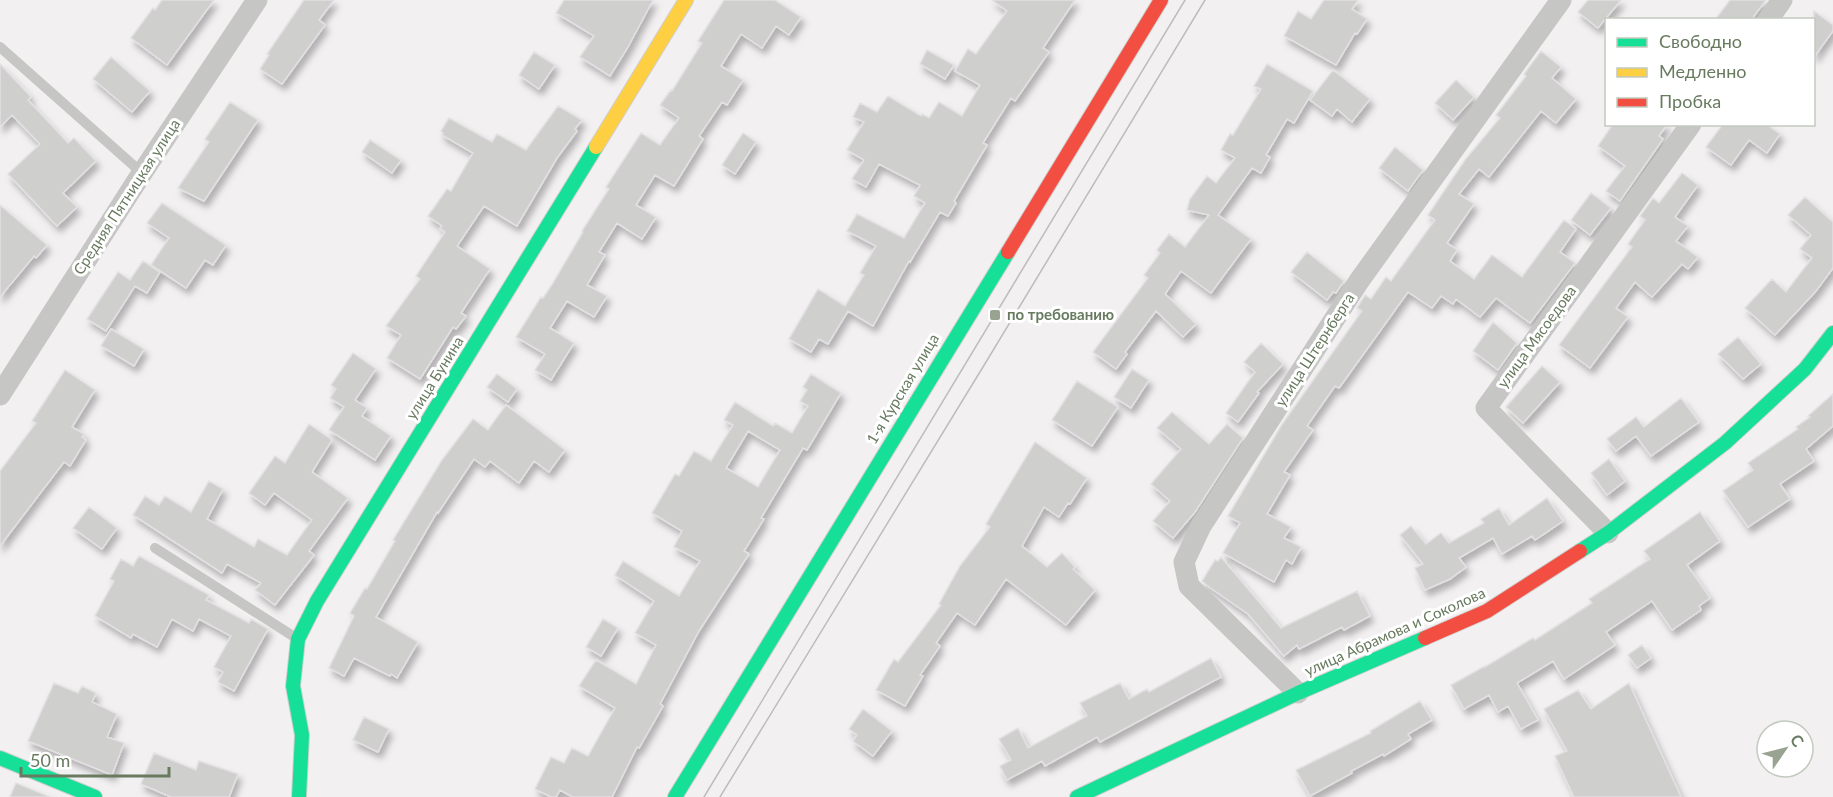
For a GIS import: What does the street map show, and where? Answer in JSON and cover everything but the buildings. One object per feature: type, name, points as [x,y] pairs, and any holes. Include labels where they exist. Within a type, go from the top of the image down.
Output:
[{"type":"street","name":"Средняя Пятницкая улица","points":[[0,395],[142,173],[257,0]]},
{"type":"street","name":"улица Бунина","points":[[298,797],[302,735],[293,686],[298,639],[316,601],[686,0]]},
{"type":"street","name":"1-я Курская улица","points":[[675,797],[1161,0]]},
{"type":"street","name":"улица Штернберга","points":[[1298,693],[1189,586],[1184,562],[1201,526],[1359,281],[1561,0]]},
{"type":"street","points":[[1769,18],[1782,0]]},
{"type":"street","name":"улица Мясоедова","points":[[1608,533],[1486,408],[1690,126]]},
{"type":"street","name":"улица Абрамова и Соколова","points":[[1077,797],[1298,693],[1487,611],[1608,533],[1725,443],[1805,369],[1833,333]]},
{"type":"street","points":[[0,758],[95,797]]},
{"type":"lane","points":[[0,47],[142,173]]},
{"type":"lane","points":[[155,548],[298,639]]},
{"type":"tram line","points":[[704,797],[1185,0]]},
{"type":"tram line","points":[[720,797],[1205,0]]},
{"type":"traffic: fast","points":[[299,797],[302,735],[293,686],[298,639],[317,601],[596,147]]},
{"type":"traffic: fast","points":[[675,797],[1008,252]]},
{"type":"traffic: fast","points":[[1580,551],[1608,533],[1725,443],[1805,369],[1833,333]]},
{"type":"traffic: fast","points":[[1077,797],[1298,693],[1425,638]]},
{"type":"traffic: fast","points":[[0,758],[95,797]]},
{"type":"traffic: slow","points":[[596,147],[686,0]]},
{"type":"traffic: jam","points":[[1008,252],[1161,0]]},
{"type":"traffic: jam","points":[[1425,638],[1487,611],[1580,551]]},
{"type":"place","name":"по требованию","points":[[995,315]]}]
